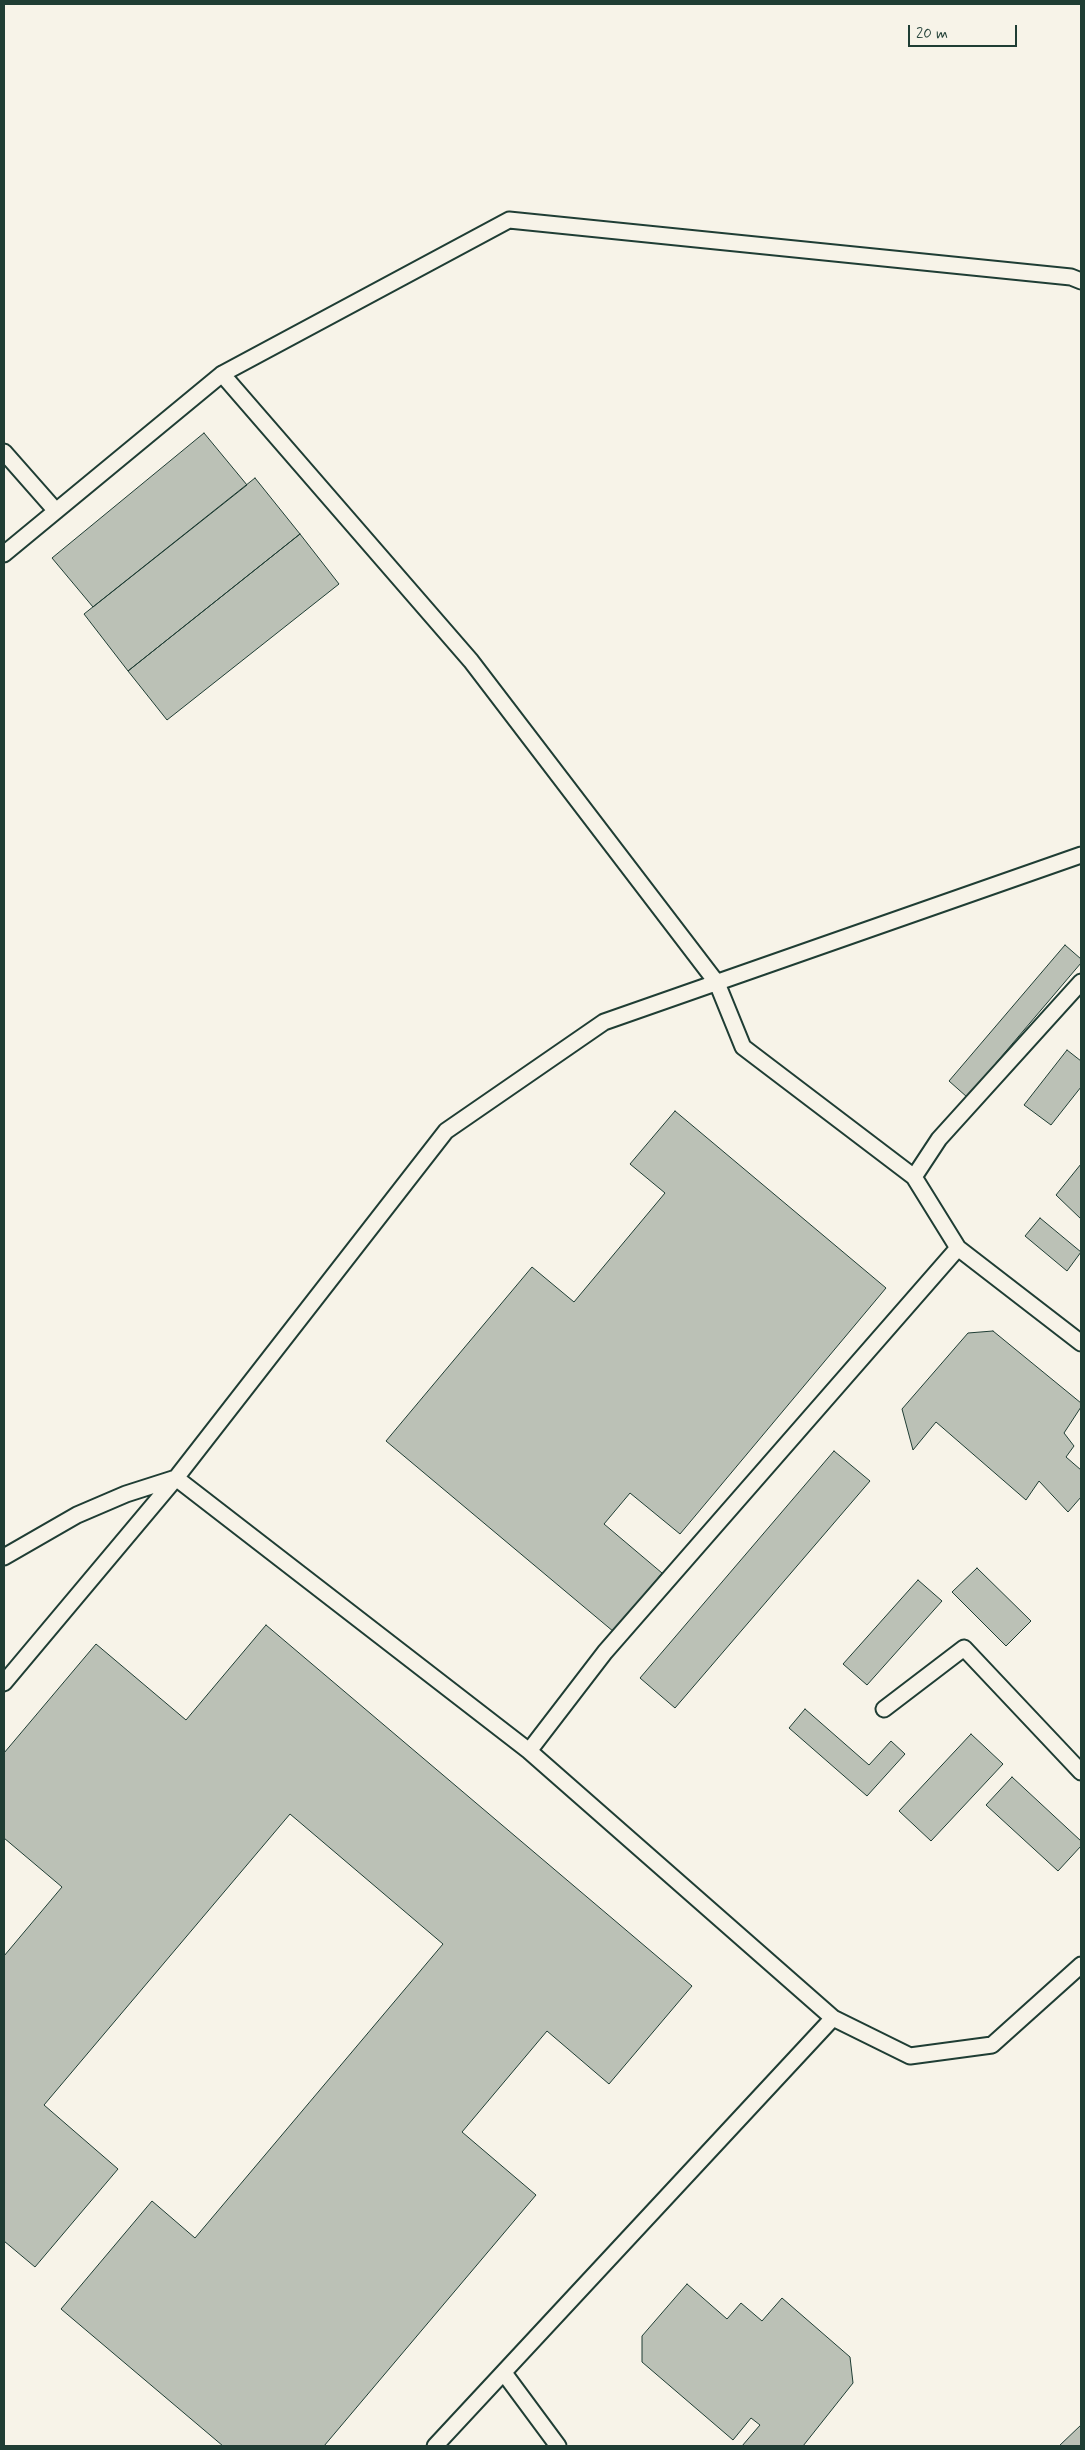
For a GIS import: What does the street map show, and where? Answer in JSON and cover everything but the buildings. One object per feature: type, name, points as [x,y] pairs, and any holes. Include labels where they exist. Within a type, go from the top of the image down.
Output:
[{"type":"lane","points":[[4,554],[222,374],[509,220],[1071,277],[1081,281]]},
{"type":"lane","points":[[222,374],[471,661],[717,983],[743,1047],[914,1177],[958,1248],[1081,1343]]},
{"type":"lane","points":[[4,452],[56,511]]},
{"type":"lane","points":[[4,1683],[176,1478],[446,1131],[604,1022],[1081,856]]},
{"type":"lane","points":[[914,1177],[939,1139],[1081,982]]},
{"type":"lane","points":[[529,1750],[606,1652],[958,1248]]},
{"type":"lane","points":[[4,1557],[77,1515],[126,1494],[176,1478]]},
{"type":"lane","points":[[176,1478],[529,1750],[833,2018],[910,2056],[992,2045],[1081,1965]]},
{"type":"lane","points":[[884,1709],[964,1648],[1081,1772]]},
{"type":"lane","points":[[435,2446],[833,2018]]},
{"type":"lane","points":[[504,2373],[555,2445]]}]
